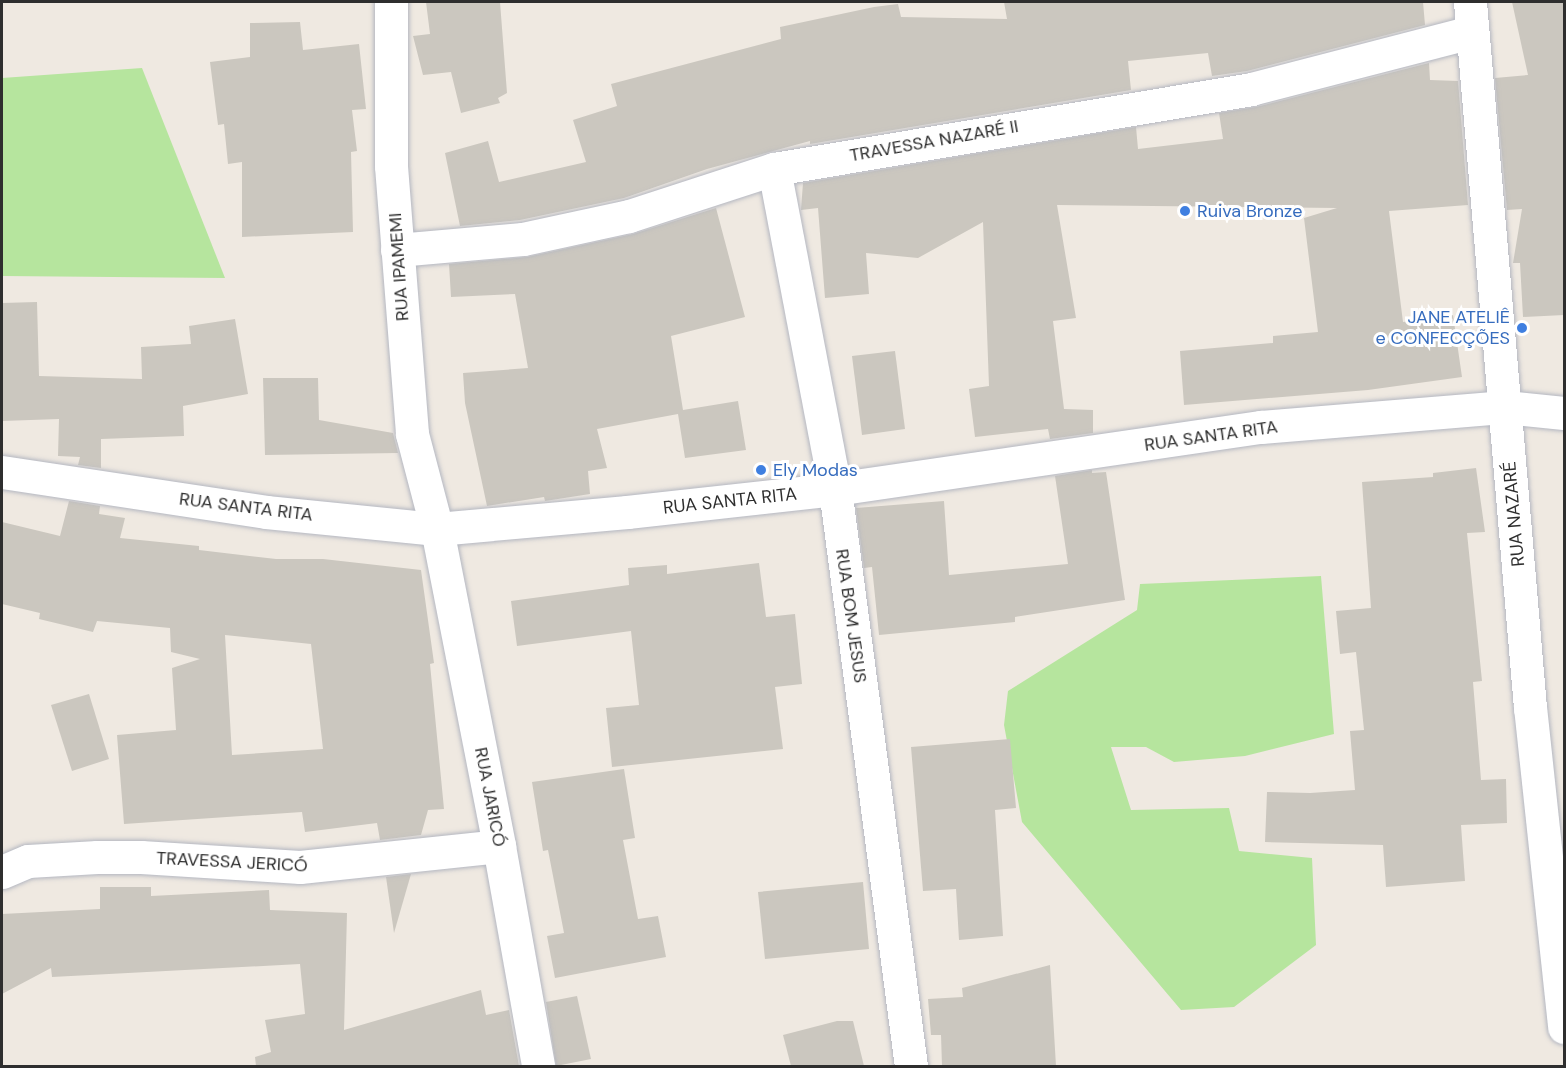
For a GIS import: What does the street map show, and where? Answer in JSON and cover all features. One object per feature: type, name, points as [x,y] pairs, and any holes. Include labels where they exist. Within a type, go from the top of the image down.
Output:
[{"type":"street","name":"RUA IPAMEMI","points":[[391,2],[391,166],[412,434],[437,529]]},
{"type":"street","name":"TRAVESSA NAZARÉ II","points":[[398,250],[523,239],[617,219],[774,169],[1251,89],[1471,17]]},
{"type":"street","name":"RUA NAZARÉ","points":[[1471,17],[1530,707],[1564,1027]]},
{"type":"street","name":"RUA BOM JESUS","points":[[774,169],[834,489],[911,1066]]},
{"type":"street","name":"RUA SANTA RITA","points":[[2,472],[266,512],[437,529],[627,512],[834,489],[1262,428],[1505,407],[1564,413]]},
{"type":"street","name":"RUA JARICÓ","points":[[437,529],[499,846],[538,1066]]},
{"type":"street","name":"TRAVESSA JERICÓ","points":[[2,872],[28,861],[97,857],[141,857],[300,867],[499,846]]},
{"type":"green space","points":[[142,68],[225,278],[2,276],[2,78]]},
{"type":"green space","points":[[1321,576],[1334,734],[1245,756],[1174,762],[1146,747],[1111,747],[1131,810],[1229,808],[1239,851],[1312,858],[1316,945],[1234,1007],[1181,1010],[1022,822],[1004,725],[1008,691],[1137,610],[1140,584]]},
{"type":"building","points":[[426,2],[500,2],[507,93],[498,98],[500,103],[461,113],[451,72],[423,75],[413,36],[430,34]]},
{"type":"building","points":[[1004,2],[1423,2],[1425,25],[1247,71],[1212,76],[1208,53],[1128,61],[1131,90],[810,144],[810,141],[707,169],[624,198],[520,220],[460,226],[445,153],[488,141],[499,182],[586,162],[573,120],[617,106],[611,84],[781,39],[780,27],[874,7],[898,4],[901,17],[1007,19]]},
{"type":"building","points":[[1512,2],[1564,2],[1564,315],[1523,317],[1520,263],[1513,263],[1522,209],[1507,210],[1495,78],[1528,75]]},
{"type":"building","points":[[300,22],[303,50],[359,44],[366,109],[352,110],[357,151],[351,152],[353,232],[242,237],[242,162],[228,164],[224,124],[218,125],[210,62],[250,57],[250,23]]},
{"type":"building","points":[[1429,63],[1430,80],[1458,81],[1468,205],[1389,211],[1403,322],[1453,315],[1462,377],[1368,390],[1184,405],[1180,351],[1273,343],[1273,336],[1318,332],[1304,218],[1337,208],[1057,205],[1076,318],[1053,321],[1064,409],[1093,410],[1093,433],[1050,439],[1048,429],[975,437],[969,389],[989,386],[983,222],[918,258],[866,253],[869,294],[825,298],[818,208],[801,210],[803,183],[1136,127],[1138,149],[1223,139],[1219,113],[1256,107]]},
{"type":"building","points":[[716,208],[745,317],[671,336],[683,410],[738,401],[746,450],[685,458],[678,414],[597,429],[607,468],[588,471],[590,494],[545,501],[544,497],[487,506],[465,403],[463,373],[528,368],[515,294],[451,297],[449,264],[527,257],[633,234]]},
{"type":"building","points":[[37,302],[39,376],[142,379],[141,347],[191,344],[189,326],[235,319],[248,394],[183,406],[184,436],[101,439],[101,468],[78,465],[80,457],[58,456],[59,419],[2,421],[2,303]]},
{"type":"building","points":[[895,351],[905,429],[862,435],[852,356]]},
{"type":"building","points":[[263,378],[318,378],[319,420],[393,433],[398,453],[265,455]]},
{"type":"building","points":[[1476,468],[1485,532],[1467,533],[1482,681],[1473,682],[1481,780],[1506,779],[1507,823],[1461,825],[1465,881],[1386,887],[1383,845],[1265,842],[1267,792],[1310,793],[1355,790],[1350,731],[1364,730],[1356,652],[1340,654],[1336,611],[1371,608],[1362,482],[1433,477],[1433,473]]},
{"type":"building","points":[[1092,470],[1092,473],[1106,472],[1125,600],[1015,617],[1015,622],[879,635],[872,567],[864,568],[856,508],[944,501],[949,575],[1068,564],[1055,476]]},
{"type":"building","points":[[69,501],[100,506],[99,514],[125,518],[120,538],[199,546],[199,550],[276,559],[323,559],[421,570],[434,663],[430,664],[444,809],[428,810],[421,835],[380,840],[377,823],[305,832],[302,812],[124,824],[117,735],[176,730],[172,668],[200,659],[171,652],[170,628],[97,621],[93,632],[39,619],[40,613],[2,604],[2,522],[60,536]],"holes":[[[225,635],[311,644],[323,749],[232,755]]]},
{"type":"building","points":[[759,563],[766,617],[795,614],[802,684],[775,687],[783,749],[612,767],[606,708],[639,705],[631,631],[517,646],[511,601],[629,585],[628,568],[667,565],[667,574]]},
{"type":"building","points":[[89,694],[109,759],[72,771],[51,705]]},
{"type":"building","points":[[1010,739],[1016,808],[995,810],[1003,936],[959,940],[956,889],[923,891],[911,747]]},
{"type":"building","points":[[624,769],[635,838],[623,840],[638,919],[658,916],[666,957],[555,978],[547,936],[564,933],[548,850],[543,851],[532,782]]},
{"type":"building","points":[[411,874],[394,933],[386,877]]},
{"type":"building","points":[[863,882],[869,949],[765,959],[758,892]]},
{"type":"building","points":[[100,887],[151,887],[151,896],[269,890],[270,910],[347,913],[344,1030],[481,990],[486,1015],[509,1010],[519,1066],[256,1066],[255,1057],[271,1052],[265,1020],[305,1014],[300,964],[52,977],[51,968],[2,994],[2,914],[100,909]]},
{"type":"building","points":[[1050,965],[1056,1066],[942,1066],[941,1035],[931,1035],[928,999],[963,997],[962,988]]},
{"type":"building","points":[[577,996],[591,1059],[556,1066],[546,1002]]},
{"type":"building","points":[[837,1021],[853,1021],[864,1066],[791,1066],[783,1035]]},
{"type":"place","name":"Ruiva Bronze","points":[[1185,211]]},
{"type":"place","name":"JANE ATELIÊ e CONFECÇÕES","points":[[1522,328]]},
{"type":"place","name":"Ely Modas","points":[[761,470]]}]
